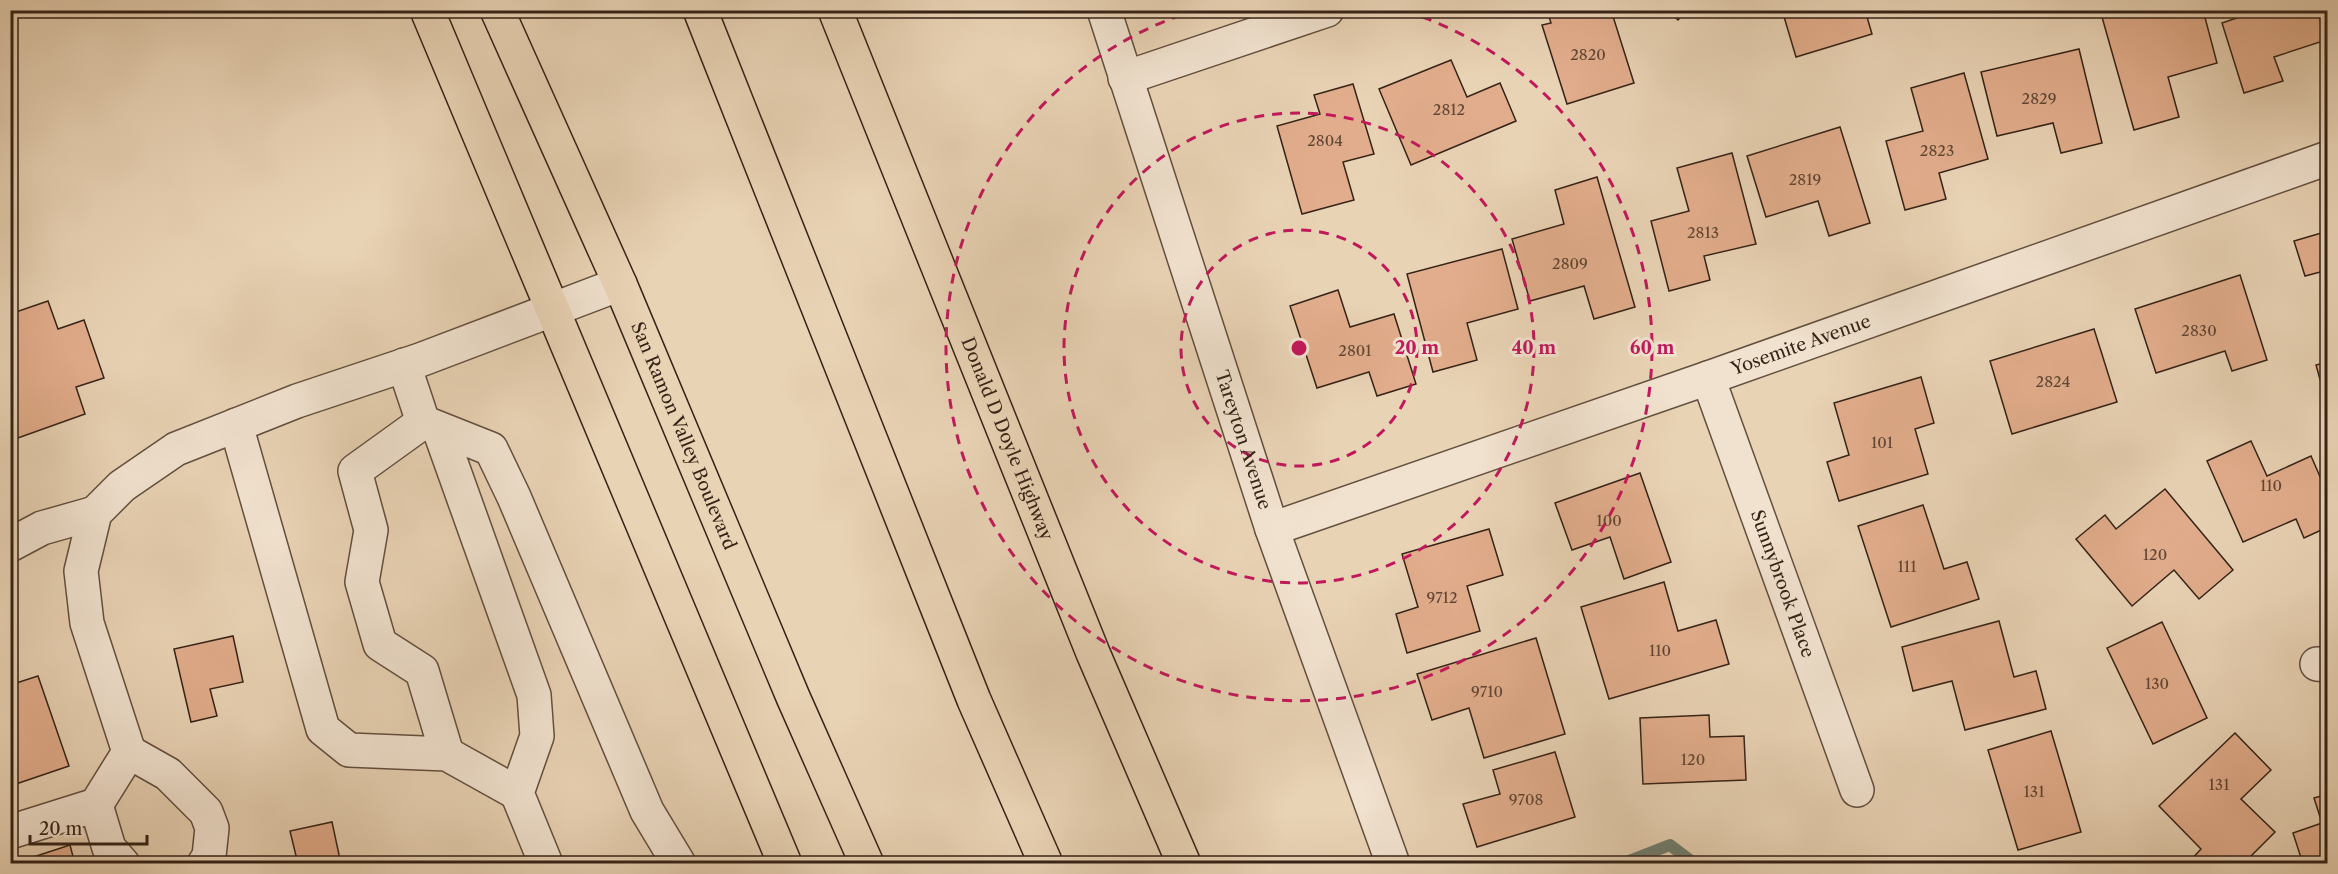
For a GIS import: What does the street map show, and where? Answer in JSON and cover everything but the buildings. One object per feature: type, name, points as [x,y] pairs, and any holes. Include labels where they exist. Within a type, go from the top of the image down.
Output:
[{"type":"main road","points":[[427,10],[785,864]]},
{"type":"main road","name":"San Ramon Valley Boulevard","points":[[497,10],[620,284],[793,697],[867,864]]},
{"type":"main road","points":[[700,10],[970,688],[1046,864]]},
{"type":"main road","name":"Donald D Doyle Highway","points":[[835,10],[1093,653],[1184,864]]},
{"type":"street","name":"Tareyton Avenue","points":[[1104,10],[1272,529],[1393,864]]},
{"type":"street","points":[[1125,78],[1327,10]]},
{"type":"street","name":"Yosemite Avenue","points":[[1272,529],[2328,158]]},
{"type":"street","points":[[10,545],[42,528],[95,513],[122,486],[176,449],[297,401],[404,365],[620,284]]},
{"type":"street","points":[[404,365],[431,426],[534,695],[537,736],[517,793]]},
{"type":"street","name":"Sunnybrook Place","points":[[1707,378],[1857,790]]},
{"type":"street","points":[[236,425],[324,729],[349,750],[447,754],[517,793],[546,864]]},
{"type":"street","points":[[431,426],[355,471],[371,530],[362,582],[380,644],[422,671],[447,754]]},
{"type":"street","points":[[431,426],[491,450],[514,497],[647,811],[679,864]]},
{"type":"street","points":[[95,513],[81,571],[87,623],[129,752],[168,774],[206,812],[212,828],[209,856],[204,864]]},
{"type":"street","points":[[10,832],[96,806],[129,752]]},
{"type":"street","points":[[96,806],[109,848],[123,864]]},
{"type":"waterway","points":[[1621,864],[1670,845],[1695,864]]}]
